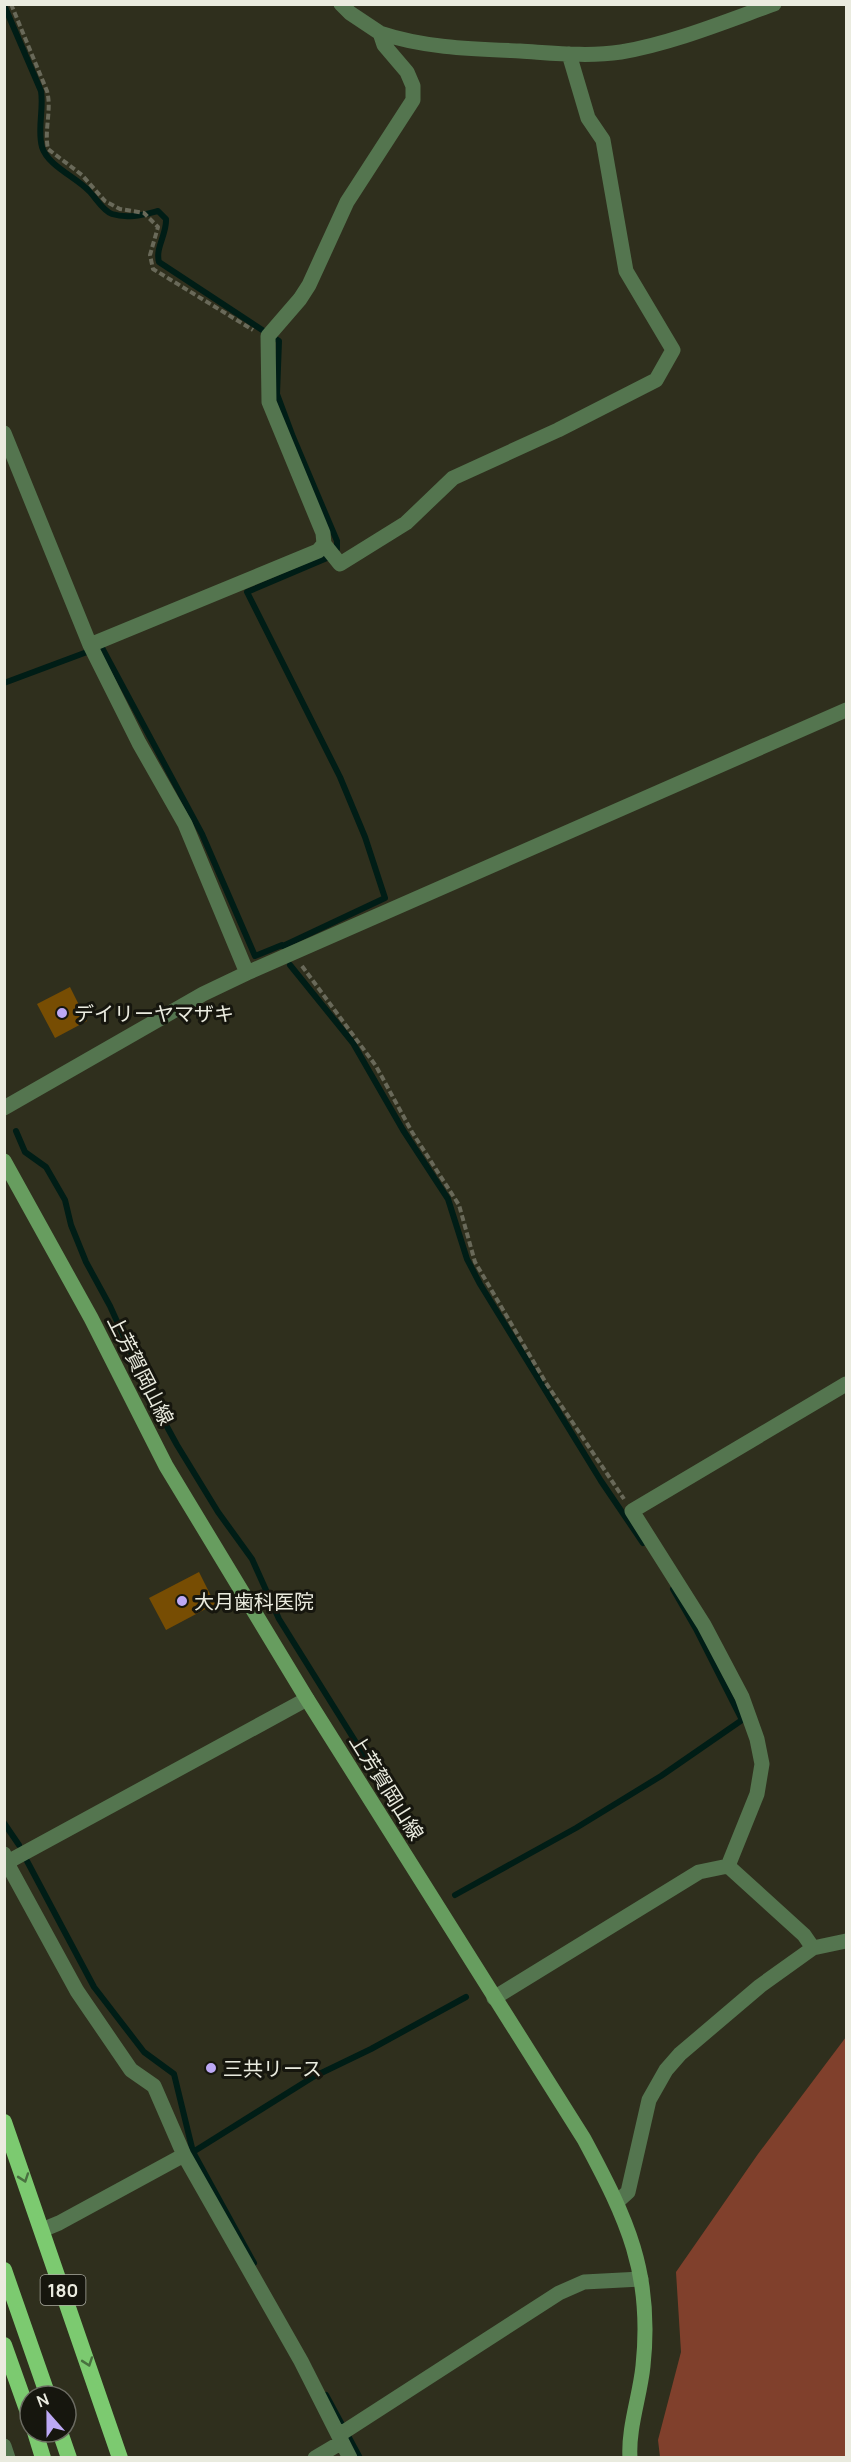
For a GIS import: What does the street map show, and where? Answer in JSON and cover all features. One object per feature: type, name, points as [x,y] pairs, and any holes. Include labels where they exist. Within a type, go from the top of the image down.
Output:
[{"type":"highway","name":"180","points":[[4,2122],[120,2457]]},
{"type":"highway","name":"180","points":[[4,2270],[44,2384]]},
{"type":"highway","points":[[4,2345],[18,2384]]},
{"type":"main road","name":"上芳賀岡山線","points":[[4,1161],[91,1318],[166,1466],[307,1699],[584,2139],[617,2202],[634,2245],[646,2322],[643,2367],[630,2457]]},
{"type":"street","points":[[341,4],[350,13],[380,33],[406,42],[431,46],[569,54],[619,52],[639,48],[710,27],[774,4]]},
{"type":"street","points":[[380,33],[384,45],[407,72],[413,86],[413,100],[347,202],[309,285],[269,335],[269,402],[329,551],[340,564],[406,523],[453,478],[558,430],[656,380],[673,350],[626,271],[603,140],[588,118],[569,54]]},
{"type":"street","points":[[4,433],[90,645],[139,743],[185,824],[247,973]]},
{"type":"street","points":[[90,645],[318,551],[329,551]]},
{"type":"street","points":[[4,1108],[204,994],[247,973],[846,710]]},
{"type":"street","points":[[729,1866],[758,1794],[762,1764],[757,1739],[742,1697],[704,1624],[632,1511],[846,1384]]},
{"type":"street","points":[[307,1699],[5,1861],[77,1991],[131,2070],[154,2086],[184,2155],[344,2434],[350,2457]]},
{"type":"street","points":[[729,1866],[804,1935],[813,1948]]},
{"type":"street","points":[[494,1998],[699,1872],[729,1866]]},
{"type":"street","points":[[617,2202],[628,2192],[649,2100],[666,2070],[680,2054],[760,1986],[813,1948],[846,1941]]},
{"type":"street","points":[[42,2230],[60,2223],[184,2155]]},
{"type":"street","points":[[315,2457],[344,2434],[559,2293],[584,2282],[641,2279]]},
{"type":"street","points":[[4,2446],[8,2457]]},
{"type":"path","points":[[12,4],[47,91],[50,104],[47,121],[48,149],[82,175],[105,201],[120,209],[144,213],[150,217],[158,227],[150,255],[153,269],[269,335]]},
{"type":"path","points":[[292,954],[344,1020],[376,1066],[412,1132],[459,1205],[475,1262],[546,1383],[632,1511]]},
{"type":"shaded area","points":[[846,2037],[846,2457],[660,2457],[658,2440],[681,2352],[676,2272],[758,2154]]},
{"type":"building","name":"デイリーヤマザキ","points":[[70,987],[87,1021],[55,1038],[37,1004]]},
{"type":"building","name":"大月歯科医院","points":[[199,1572],[215,1604],[166,1630],[149,1598]]},
{"type":"waterway","points":[[4,5],[41,91],[40,126],[45,154],[112,214],[129,216],[158,211],[166,219],[159,262],[279,341],[277,394],[337,541],[337,549],[327,558],[247,592],[340,777],[365,837],[385,898],[283,946]]},
{"type":"waterway","points":[[99,647],[101,646],[202,834],[255,956],[282,945]]},
{"type":"waterway","points":[[4,683],[87,652]]},
{"type":"waterway","points":[[290,965],[353,1043],[403,1130],[448,1199],[467,1259],[480,1284],[601,1481],[643,1543]]},
{"type":"waterway","points":[[16,1131],[25,1152],[46,1167],[65,1200],[71,1225],[86,1262],[110,1306],[154,1403],[177,1445],[218,1512],[252,1559],[279,1619],[367,1760]]},
{"type":"waterway","points":[[455,1895],[576,1828],[661,1776],[742,1720],[673,1589]]},
{"type":"waterway","points":[[4,1823],[19,1845]]},
{"type":"waterway","points":[[27,1861],[94,1987],[144,2052],[174,2074],[193,2152],[254,2263]]},
{"type":"waterway","points":[[193,2152],[313,2077],[371,2049],[466,1997]]},
{"type":"waterway","points":[[326,2395],[360,2458]]},
{"type":"place","name":"デイリーヤマザキ","points":[[62,1013]]},
{"type":"place","name":"大月歯科医院","points":[[182,1601]]},
{"type":"place","name":"三共リース","points":[[211,2068]]}]
